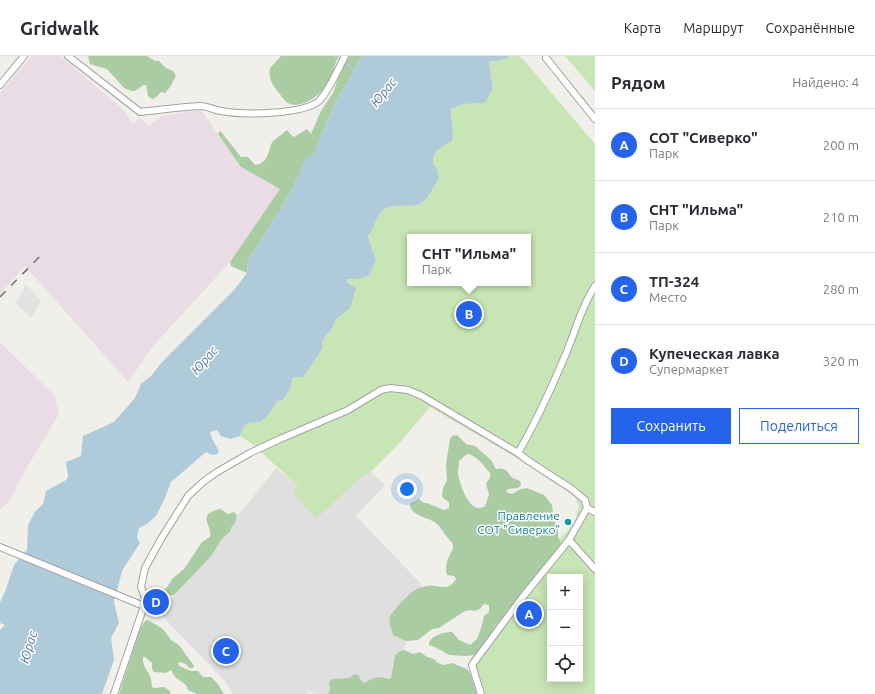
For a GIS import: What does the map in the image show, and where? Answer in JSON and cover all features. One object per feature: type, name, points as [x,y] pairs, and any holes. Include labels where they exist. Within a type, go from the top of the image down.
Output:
[{"type":"street","points":[[0,85],[24,56]]},
{"type":"street","points":[[68,56],[140,112],[202,106],[219,111],[250,114],[300,109],[310,106],[319,100],[328,88],[345,56]]},
{"type":"street","points":[[545,57],[595,119]]},
{"type":"street","points":[[518,452],[532,429],[545,401],[565,357],[583,310],[595,286]]},
{"type":"street","points":[[114,694],[146,600],[141,587],[145,568],[188,496],[203,482],[217,472],[250,453],[348,410],[381,390],[390,388],[408,390],[422,396],[518,452],[530,462],[572,489],[586,500],[587,508],[569,540],[521,599],[472,665],[481,694]]},
{"type":"street","points":[[587,508],[595,512]]},
{"type":"street","points":[[569,540],[595,569]]},
{"type":"street","points":[[0,547],[144,606]]},
{"type":"shaded area","points":[[32,56],[60,56],[124,110],[133,124],[139,118],[149,126],[161,116],[201,110],[241,167],[280,189],[230,262],[155,344],[128,382],[25,266],[0,294],[0,93]]},
{"type":"shaded area","points":[[26,284],[41,301],[31,318],[16,303]]},
{"type":"shaded area","points":[[0,342],[54,395],[59,414],[23,474],[10,500],[0,510]]},
{"type":"shaded area","points":[[276,468],[298,486],[360,478],[371,472],[385,485],[356,516],[423,586],[411,592],[391,614],[397,636],[406,641],[404,650],[395,655],[392,666],[392,676],[389,679],[379,677],[370,679],[364,683],[349,678],[332,679],[329,682],[330,689],[328,694],[308,692],[307,694],[233,694],[225,681],[160,614],[205,560],[212,555],[222,539],[229,534],[237,517]]},
{"type":"green space","points":[[88,56],[147,56],[155,61],[159,61],[166,68],[173,71],[176,76],[165,93],[161,92],[152,99],[148,96],[146,85],[143,85],[135,91],[124,88],[107,69],[90,64]]},
{"type":"green space","points":[[281,56],[339,56],[327,84],[319,94],[302,104],[296,105],[285,101],[270,79],[270,68]]},
{"type":"green space","points":[[346,56],[362,56],[335,104],[319,140],[315,153],[306,159],[289,195],[248,260],[247,273],[231,266],[230,262],[280,189],[241,167],[218,134],[220,131],[241,157],[248,157],[255,165],[265,160],[272,142],[287,130],[294,137],[307,129],[311,134],[321,111],[333,93]]},
{"type":"green space","points":[[509,56],[518,56],[523,59],[595,144],[595,694],[480,694],[470,659],[481,651],[492,634],[495,625],[505,618],[520,595],[558,550],[560,546],[559,540],[575,522],[579,506],[575,497],[515,457],[430,407],[396,447],[371,472],[360,478],[316,519],[293,493],[298,486],[251,443],[240,436],[244,426],[248,423],[261,422],[270,413],[277,401],[283,400],[290,389],[293,377],[303,377],[322,349],[322,341],[333,327],[335,320],[350,308],[352,284],[347,282],[346,279],[359,279],[369,276],[376,261],[368,236],[382,211],[392,206],[419,205],[427,197],[439,179],[437,168],[433,164],[433,159],[436,152],[441,147],[452,141],[453,132],[451,109],[464,104],[485,103],[493,88],[489,62],[506,59]]},
{"type":"green space","points":[[565,56],[595,56],[595,91]]},
{"type":"green space","points":[[457,435],[466,444],[475,446],[491,460],[496,469],[505,470],[511,477],[520,481],[521,485],[518,488],[508,489],[506,492],[512,494],[521,489],[527,488],[544,495],[552,505],[554,521],[558,526],[558,537],[561,543],[558,551],[520,595],[505,618],[495,625],[492,634],[476,655],[466,656],[449,655],[429,645],[431,639],[437,635],[452,632],[459,640],[470,645],[477,639],[484,616],[489,612],[489,605],[484,604],[477,610],[465,611],[439,628],[432,629],[418,640],[406,641],[393,635],[389,622],[393,611],[413,591],[430,585],[446,587],[453,583],[456,579],[454,576],[447,575],[446,571],[447,561],[453,549],[452,543],[438,525],[433,521],[416,514],[411,508],[410,504],[419,499],[424,503],[444,510],[449,508],[449,502],[442,496],[443,488],[447,480],[446,464],[450,439],[452,436]],"holes":[[[467,454],[480,461],[490,473],[490,478],[486,483],[489,495],[485,506],[480,508],[475,507],[470,503],[463,492],[458,474],[459,461]]]},
{"type":"green space","points":[[220,509],[228,514],[234,512],[237,515],[230,532],[222,539],[212,555],[174,595],[165,595],[163,591],[172,579],[184,569],[202,542],[210,537],[207,521],[208,514]]},
{"type":"green space","points":[[148,620],[163,629],[171,640],[179,645],[194,666],[193,668],[189,668],[186,664],[180,662],[178,663],[179,666],[191,671],[198,671],[203,677],[211,677],[224,694],[197,694],[188,690],[186,685],[175,677],[171,670],[166,673],[154,672],[152,669],[152,663],[143,657],[143,662],[150,676],[152,687],[164,687],[170,691],[170,694],[119,694],[140,629],[145,621]]},
{"type":"green space","points":[[404,650],[413,654],[420,652],[444,665],[452,663],[467,669],[470,673],[477,694],[328,694],[330,689],[329,682],[332,679],[349,678],[355,674],[358,675],[364,683],[370,679],[391,678],[395,655]]},
{"type":"water","name":"Юрас","points":[[362,56],[509,56],[506,59],[489,62],[493,88],[485,103],[464,104],[451,109],[453,132],[452,141],[441,147],[434,155],[433,164],[437,168],[439,179],[423,202],[414,206],[392,206],[386,208],[379,215],[368,236],[376,261],[369,276],[359,279],[347,279],[347,282],[356,288],[350,308],[335,320],[333,327],[322,341],[322,349],[303,377],[293,377],[290,389],[283,400],[277,401],[270,413],[261,422],[248,423],[244,426],[240,436],[231,439],[221,436],[217,430],[210,432],[219,452],[212,455],[206,452],[171,482],[156,516],[147,524],[139,528],[137,538],[140,543],[122,571],[114,602],[119,623],[111,638],[114,660],[102,694],[0,694],[0,630],[5,625],[0,623],[0,602],[14,565],[27,550],[28,525],[35,512],[43,504],[46,491],[66,480],[68,477],[66,462],[81,456],[83,436],[114,422],[135,398],[141,384],[151,376],[162,362],[234,290],[247,273],[248,260],[289,195],[306,158],[315,153],[319,140],[335,104]]},
{"type":"waterway","points":[[334,56],[339,58]]},
{"type":"waterway","points":[[346,63],[354,68]]},
{"type":"railway","points":[[0,297],[43,253]]},
{"type":"place","name":"СНТ \"Ильма\"","points":[[469,314]]},
{"type":"place","name":"Правление СОТ \"Сиверко\"","points":[[568,522]]},
{"type":"place","name":"Купеческая лавка","points":[[156,602]]},
{"type":"place","name":"СОТ \"Сиверко\"","points":[[529,614]]},
{"type":"place","name":"ТП-324","points":[[226,651]]}]
